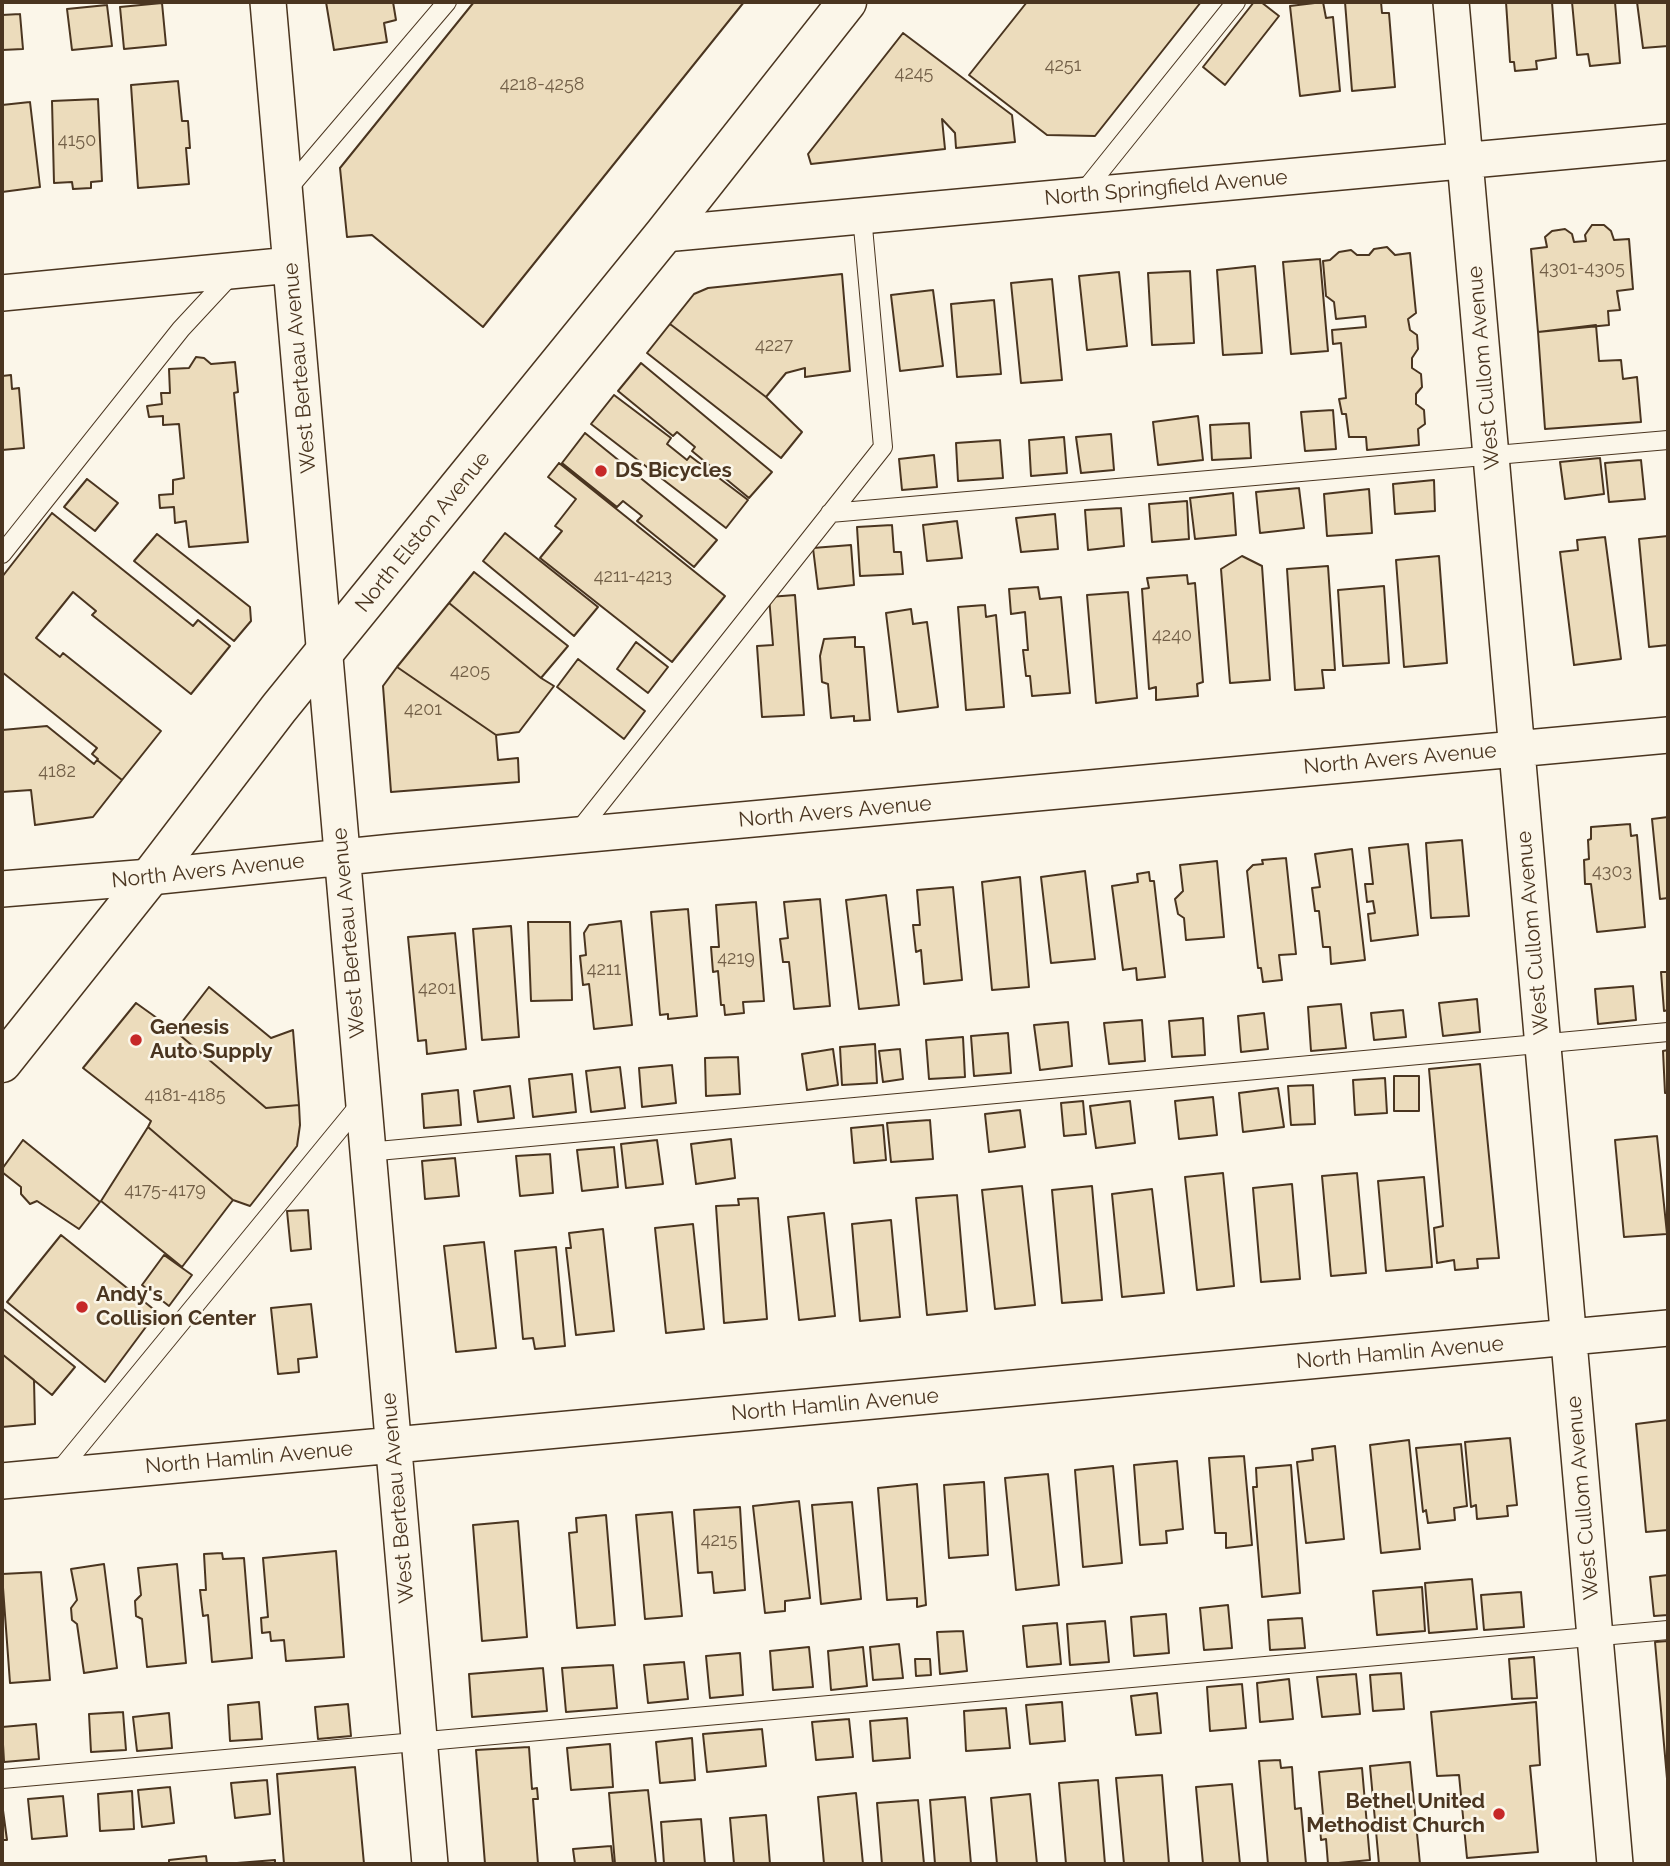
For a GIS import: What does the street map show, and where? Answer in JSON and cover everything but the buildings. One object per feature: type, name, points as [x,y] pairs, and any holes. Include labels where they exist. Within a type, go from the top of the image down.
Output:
[{"type":"main road","name":"North Elston Avenue","points":[[2,1063],[150,877],[279,708],[664,234],[847,2]]},
{"type":"street","name":"West Berteau Avenue","points":[[268,2],[430,1864]]},
{"type":"street","name":"West Cullom Avenue","points":[[1451,2],[1615,1864]]},
{"type":"street","name":"North Springfield Avenue","points":[[664,234],[1668,142]]},
{"type":"street","points":[[2,293],[290,265]]},
{"type":"street","name":"North Avers Avenue","points":[[2,889],[1668,735]]},
{"type":"street","name":"North Hamlin Avenue","points":[[2,1481],[1668,1328]]},
{"type":"lane","points":[[285,193],[447,2]]},
{"type":"lane","points":[[1080,196],[1236,2]]},
{"type":"lane","points":[[575,836],[883,447],[862,216]]},
{"type":"lane","points":[[2,554],[181,329],[236,270]]},
{"type":"lane","points":[[830,513],[1668,440]]},
{"type":"lane","points":[[368,1152],[1668,1032]]},
{"type":"lane","points":[[55,1476],[363,1100]]},
{"type":"lane","points":[[2,1779],[1668,1630]]},
{"type":"place","name":"DS Bicycles","points":[[601,471]]},
{"type":"place","name":"Genesis Auto Supply","points":[[136,1040]]},
{"type":"place","name":"Andy's Collision Center","points":[[82,1307]]},
{"type":"place","name":"Bethel United Methodist Church","points":[[1499,1814]]}]
